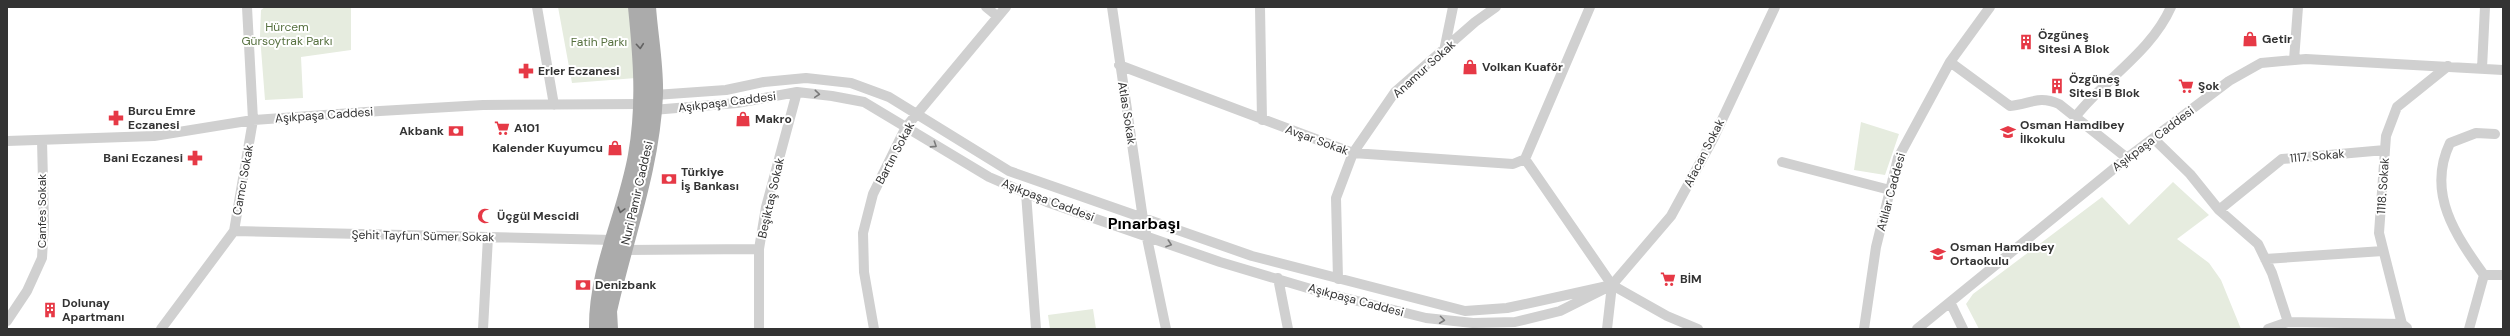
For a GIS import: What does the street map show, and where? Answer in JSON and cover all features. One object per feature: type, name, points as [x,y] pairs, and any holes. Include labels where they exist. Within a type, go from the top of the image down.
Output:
[{"type":"main road","name":"Nuri Pamir Caddesi","points":[[636,7],[643,83],[650,103]]},
{"type":"main road","name":"Nuri Pamir Caddesi","points":[[598,329],[597,310],[648,157],[650,103],[648,7]]},
{"type":"main road","name":"Nuri Pamir Caddesi","points":[[610,329],[609,311],[618,245]]},
{"type":"street","name":"Camcı Sokak","points":[[161,329],[234,231],[253,120],[247,7]]},
{"type":"street","points":[[537,7],[554,104]]},
{"type":"street","points":[[986,7],[997,16]]},
{"type":"street","name":"Bartın Sokak","points":[[874,329],[864,272],[863,233],[872,194],[906,126],[1006,7]]},
{"type":"street","name":"Atlas Sokak","points":[[1112,7],[1119,66],[1143,219],[1166,329]]},
{"type":"street","points":[[1260,7],[1262,120]]},
{"type":"street","points":[[1444,51],[1454,7]]},
{"type":"street","name":"Anamur Sokak","points":[[1338,279],[1336,198],[1353,153],[1396,92],[1475,22],[1496,7]]},
{"type":"street","points":[[1590,7],[1525,159],[1612,285],[1667,316],[1698,329]]},
{"type":"street","name":"Afacan Sokak","points":[[1612,285],[1671,216],[1713,139],[1775,7]]},
{"type":"street","name":"Atlılar Caddesi","points":[[1864,329],[1876,246],[1898,158],[1950,62],[1990,7]]},
{"type":"street","points":[[2076,116],[2085,104],[2143,49],[2164,23],[2171,7]]},
{"type":"street","points":[[2294,60],[2298,7]]},
{"type":"street","points":[[2482,68],[2485,7]]},
{"type":"street","name":"Aşıkpaşa Caddesi","points":[[1917,329],[2127,158],[2154,139],[2228,81],[2261,63],[2294,60],[2448,66],[2503,70]]},
{"type":"street","points":[[1950,62],[2010,106],[2024,105],[2037,99],[2047,99],[2059,104],[2127,158]]},
{"type":"street","name":"Avşar Sokak","points":[[1119,66],[1353,153],[1513,164],[1525,159]]},
{"type":"street","name":"1118. Sokak","points":[[2403,327],[2379,233],[2386,136],[2397,107],[2448,66]]},
{"type":"street","name":"Aşıkpaşa Caddesi","points":[[650,103],[764,82],[806,78],[851,83],[889,97],[1009,171],[1252,256],[1338,279],[1465,311],[1507,308],[1612,285]]},
{"type":"street","name":"Aşıkpaşa Caddesi","points":[[7,141],[154,136],[253,120],[459,106],[737,103],[797,92],[832,96],[864,102],[989,177],[1026,193],[1220,262],[1321,292],[1426,318],[1473,323],[1515,322],[1560,311],[1612,285]]},
{"type":"street","name":"Beşiktaş Sokak","points":[[759,329],[759,249],[766,207],[797,92]]},
{"type":"street","points":[[2484,275],[2460,241],[2448,220],[2444,198],[2443,158],[2450,143],[2476,134],[2495,134]]},
{"type":"street","points":[[2154,139],[2190,174],[2219,210],[2258,244],[2288,322]]},
{"type":"street","name":"Canfes Sokak","points":[[7,321],[27,291],[42,258],[44,223],[42,140]]},
{"type":"street","name":"1117. Sokak","points":[[2219,210],[2282,159],[2385,150]]},
{"type":"street","points":[[1782,162],[1890,190]]},
{"type":"street","points":[[1026,193],[1036,329]]},
{"type":"street","name":"Şehit Tayfun Sümer Sokak","points":[[234,231],[488,237],[618,245],[759,249]]},
{"type":"street","points":[[483,329],[488,237]]},
{"type":"street","points":[[2265,259],[2383,251]]},
{"type":"street","points":[[2484,275],[2503,275]]},
{"type":"street","points":[[2469,329],[2484,275]]},
{"type":"street","points":[[1278,278],[1288,329]]},
{"type":"street","points":[[1607,329],[1612,285]]},
{"type":"street","points":[[1950,302],[1963,329]]},
{"type":"street","points":[[1426,318],[1429,329]]},
{"type":"street","points":[[2268,329],[2288,322],[2403,327]]},
{"type":"green space","name":"Hürcem Gürsoytrak Parkı","points":[[265,7],[351,7],[351,50],[301,57],[303,98],[265,100],[260,36],[261,10]]},
{"type":"green space","name":"Fatih Parkı","points":[[558,7],[630,7],[636,78],[572,83]]},
{"type":"green space","points":[[1861,122],[1899,134],[1885,175],[1854,170]]},
{"type":"green space","points":[[2173,182],[2209,215],[2177,239],[2209,263],[2221,280],[2241,329],[1979,329],[1966,304],[1973,294],[2102,197],[2129,225]]},
{"type":"green space","points":[[1093,309],[1096,329],[1050,329],[1048,315]]},
{"type":"place","name":"Getir","points":[[2250,39]]},
{"type":"place","name":"Özgüneş Sitesi A Blok","points":[[2026,42]]},
{"type":"place","name":"Volkan Kuaför","points":[[1470,67]]},
{"type":"place","name":"Erler Eczanesi","points":[[526,71]]},
{"type":"place","name":"Özgüneş Sitesi B Blok","points":[[2057,86]]},
{"type":"place","name":"Şok","points":[[2186,86]]},
{"type":"place","name":"Burcu Emre Eczanesi","points":[[116,118]]},
{"type":"place","name":"Makro","points":[[743,119]]},
{"type":"place","name":"A101","points":[[502,128]]},
{"type":"place","name":"Akbank","points":[[456,131]]},
{"type":"place","name":"Osman Hamdibey İlkokulu","points":[[2008,132]]},
{"type":"place","name":"Kalender Kuyumcu","points":[[615,148]]},
{"type":"place","name":"Bani Eczanesi","points":[[195,158]]},
{"type":"place","name":"Türkiye İş Bankası","points":[[669,179]]},
{"type":"place","name":"Üçgül Mescidi","points":[[485,216]]},
{"type":"place","name":"Osman Hamdibey Ortaokulu","points":[[1938,254]]},
{"type":"place","name":"BİM","points":[[1668,279]]},
{"type":"place","name":"Denizbank","points":[[583,285]]},
{"type":"place","name":"Dolunay Apartmanı","points":[[50,310]]},
{"type":"district","name":"Pınarbaşı","points":[[1144,223]]}]
